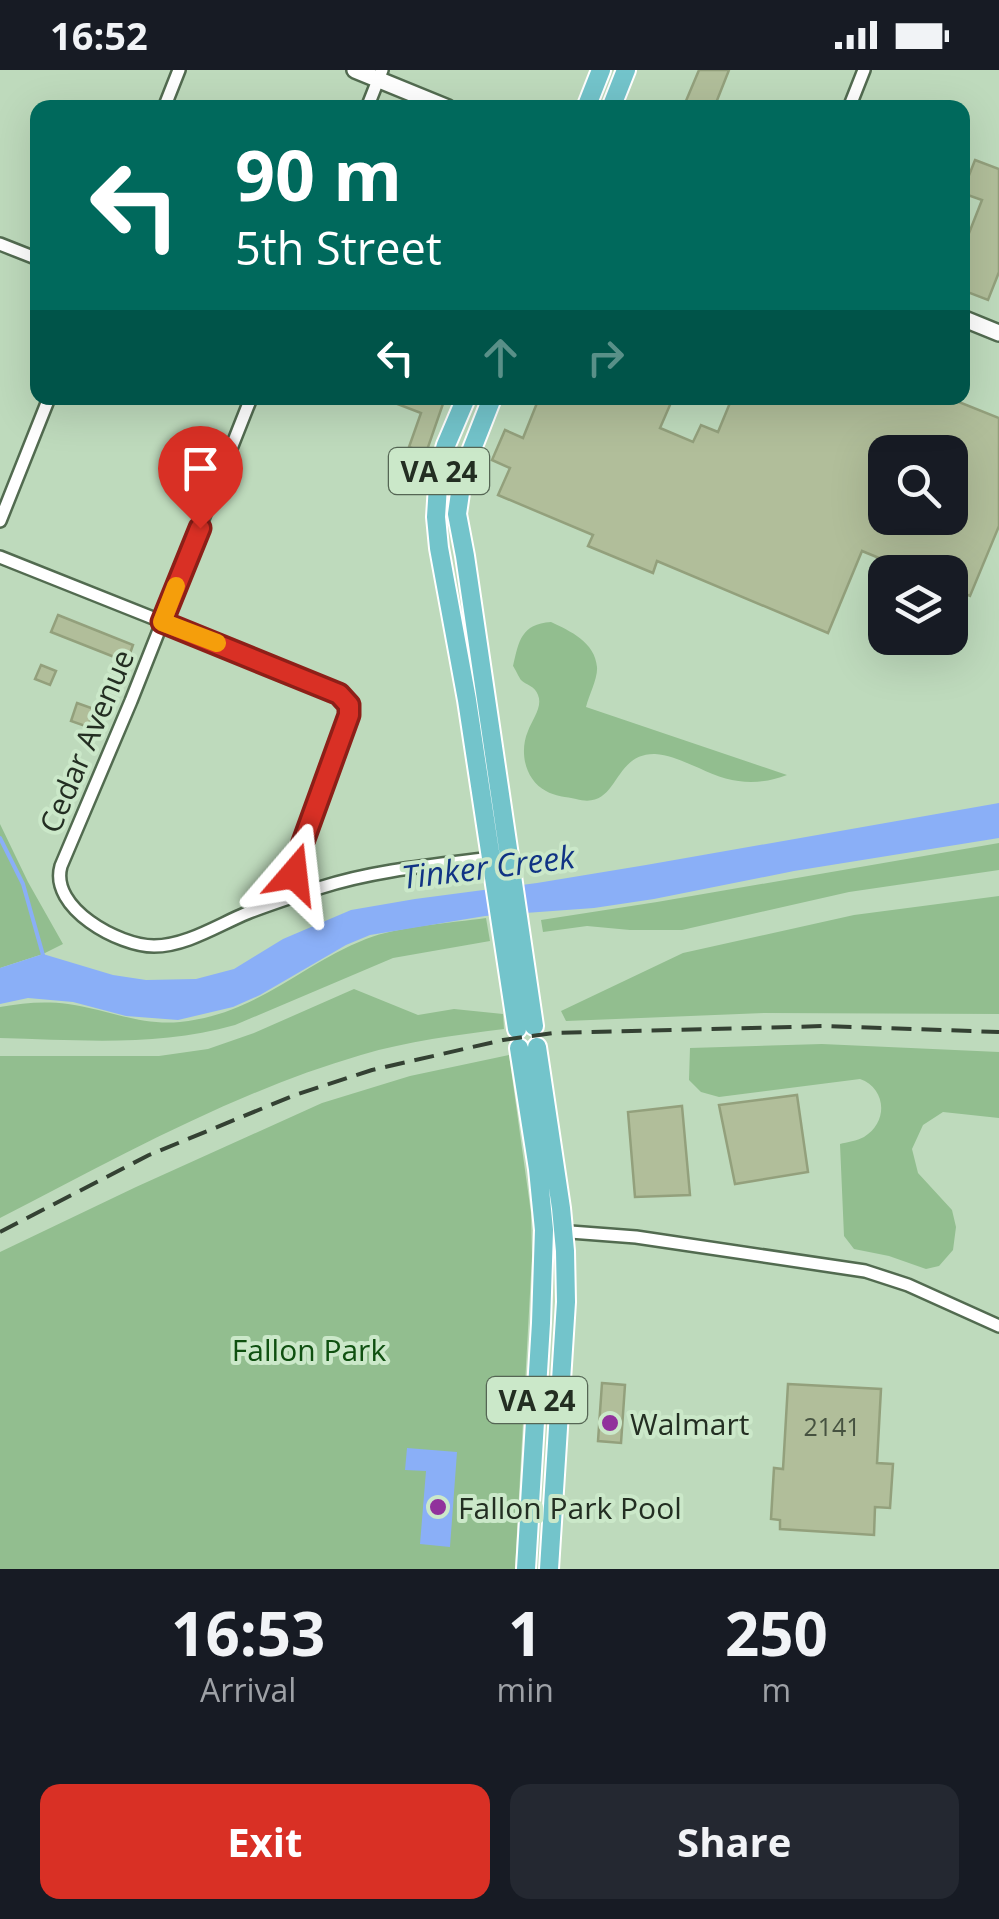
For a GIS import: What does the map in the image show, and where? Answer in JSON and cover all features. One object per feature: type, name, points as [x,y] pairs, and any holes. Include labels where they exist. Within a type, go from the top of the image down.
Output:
[{"type":"main road","points":[[589,100],[601,70]]},
{"type":"main road","points":[[614,100],[626,70]]},
{"type":"main road","name":"VA 24","points":[[463,405],[440,470],[436,517],[439,548],[564,1230],[566,1302],[549,1569]]},
{"type":"main road","name":"VA 24","points":[[489,405],[468,457],[457,514],[465,556],[498,866]]},
{"type":"main road","name":"VA 24","points":[[526,1569],[544,1230],[527,1038]]},
{"type":"street","points":[[167,100],[179,70]]},
{"type":"street","points":[[355,70],[380,75],[432,100]]},
{"type":"street","points":[[852,100],[864,70]]},
{"type":"street","points":[[370,100],[380,75]]},
{"type":"street","points":[[0,244],[30,256]]},
{"type":"street","points":[[970,321],[999,333]]},
{"type":"street","points":[[0,522],[46,405]]},
{"type":"street","name":"Cedar Avenue","points":[[248,405],[131,702],[60,866],[59,882],[72,904],[99,929],[134,944],[152,946],[178,942],[296,896]]},
{"type":"street","points":[[0,557],[260,660],[344,698],[349,715],[295,864],[296,896],[404,869],[498,866]]},
{"type":"street","points":[[544,1230],[636,1237],[865,1271],[908,1285],[999,1326]]},
{"type":"green space","points":[[551,622],[580,638],[595,658],[596,676],[586,707],[787,775],[753,782],[732,780],[655,754],[630,762],[601,797],[590,800],[546,791],[533,780],[524,756],[525,739],[538,709],[538,695],[521,680],[513,666],[527,630]]},
{"type":"green space","points":[[0,824],[63,944],[0,968]]},
{"type":"green space","points":[[999,843],[999,870],[849,892],[682,930],[587,926],[543,932],[541,920]]},
{"type":"green space","points":[[999,896],[999,1014],[765,1013],[566,1021],[561,1011],[683,953],[854,915]]},
{"type":"green space","points":[[486,918],[490,941],[393,958],[235,1025],[148,1039],[0,1038],[0,1007],[59,1003],[137,1019],[180,1022],[207,1017],[255,999],[366,939],[409,928]]},
{"type":"green space","points":[[354,989],[418,1015],[454,1009],[503,1014],[504,1029],[396,1046],[314,1070],[177,1128],[0,1218],[0,1056],[159,1056],[208,1049]]},
{"type":"green space","points":[[822,1044],[999,1052],[999,1118],[943,1112],[923,1125],[912,1149],[918,1173],[952,1210],[956,1227],[953,1250],[939,1266],[926,1269],[854,1249],[844,1236],[840,1144],[864,1137],[878,1123],[879,1097],[869,1083],[860,1079],[719,1097],[701,1092],[689,1080],[690,1048]]},
{"type":"green space","name":"Fallon Park","points":[[509,1055],[531,1213],[532,1256],[515,1569],[0,1569],[0,1252],[322,1103],[410,1076]]},
{"type":"water","points":[[999,803],[999,838],[794,871],[654,899],[485,916],[370,935],[233,1007],[178,1020],[126,1016],[73,1002],[28,998],[0,1004],[0,968],[43,954],[113,975],[146,980],[196,979],[234,969],[283,939],[351,910],[537,883]]},
{"type":"water","name":"Fallon Park Pool","points":[[407,1448],[457,1452],[450,1547],[420,1544],[426,1471],[405,1470]]},
{"type":"building","points":[[699,70],[729,70],[717,100],[686,100]]},
{"type":"building","points":[[975,160],[999,169],[999,272],[988,300],[970,293],[970,231],[982,200],[970,196],[970,173]]},
{"type":"building","points":[[400,405],[443,405],[426,453],[409,447],[421,413]]},
{"type":"building","points":[[536,405],[670,405],[660,428],[693,442],[701,425],[718,432],[729,405],[966,405],[999,418],[999,526],[970,596],[968,555],[872,555],[862,551],[828,633],[657,561],[653,573],[588,546],[593,535],[498,495],[510,468],[492,460],[505,430],[523,438]]},
{"type":"building","points":[[58,615],[133,645],[127,662],[51,632]]},
{"type":"building","points":[[41,665],[56,671],[50,685],[35,679]]},
{"type":"building","points":[[77,703],[94,709],[88,727],[71,721]]},
{"type":"building","points":[[797,1095],[808,1172],[735,1184],[719,1105]]},
{"type":"building","points":[[682,1106],[690,1195],[635,1197],[628,1112]]},
{"type":"building","points":[[602,1383],[625,1385],[621,1443],[598,1441]]},
{"type":"building","points":[[788,1384],[881,1389],[877,1463],[893,1464],[890,1508],[875,1507],[874,1535],[780,1529],[780,1520],[771,1519],[774,1468],[783,1469]]},
{"type":"waterway","points":[[0,838],[23,884],[43,955]]},
{"type":"railway","points":[[0,1232],[149,1155],[295,1095],[372,1070],[503,1040],[553,1033],[826,1026],[999,1032]]},
{"type":"slow traffic","points":[[176,586],[162,622],[217,643]]},
{"type":"place","name":"Walmart","points":[[610,1423]]},
{"type":"place","name":"Fallon Park Pool","points":[[438,1507]]},
{"type":"route","points":[[200,528],[162,622],[339,694],[349,705],[349,715],[294,874]]},
{"type":"water label","name":"Tinker Creek","points":[[488,866]]}]
